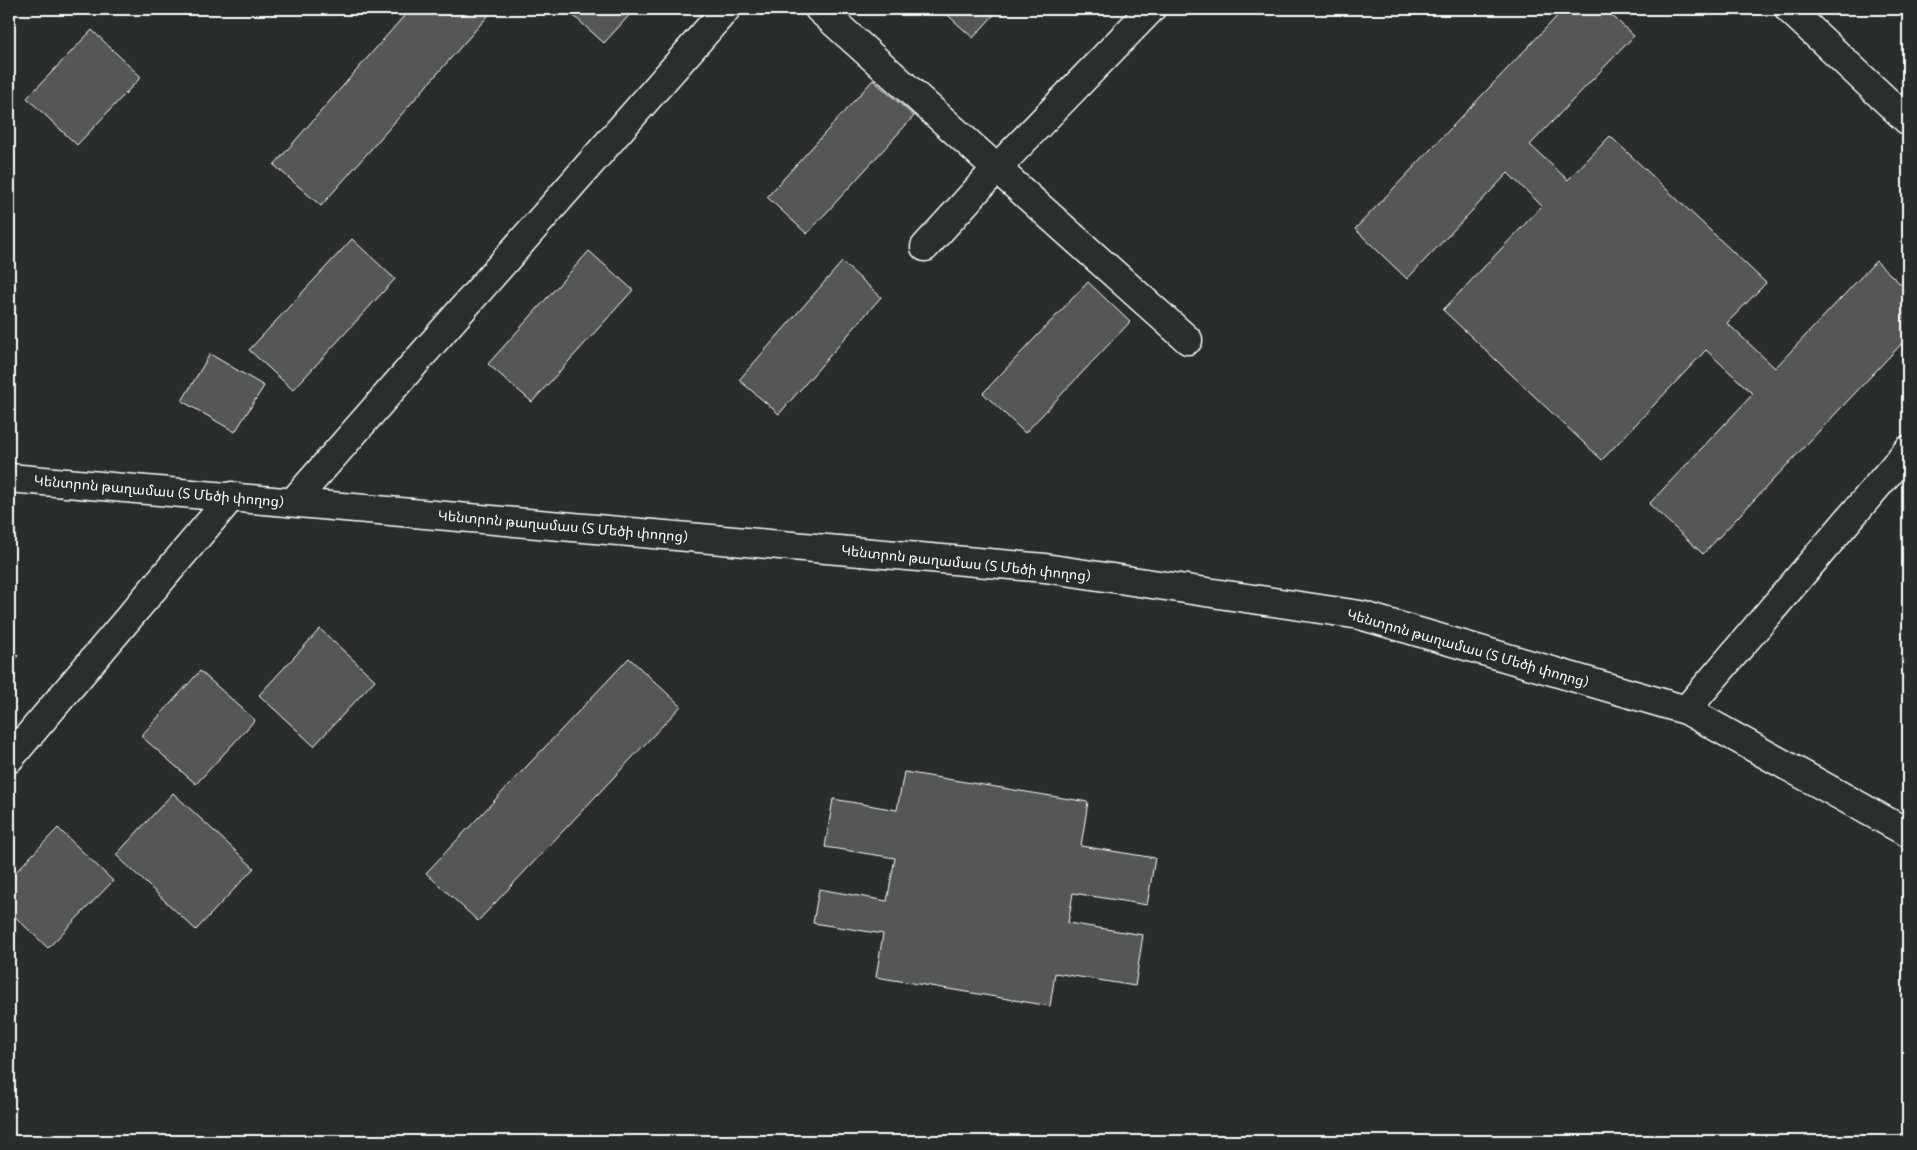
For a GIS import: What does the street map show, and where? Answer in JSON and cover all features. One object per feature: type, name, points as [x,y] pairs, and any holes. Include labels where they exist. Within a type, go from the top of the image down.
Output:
[{"type":"street","points":[[293,502],[726,9]]},
{"type":"street","points":[[820,9],[1188,340]]},
{"type":"street","points":[[925,247],[997,168],[1151,9]]},
{"type":"street","points":[[1788,9],[1908,121]]},
{"type":"street","points":[[1686,710],[1908,450]]},
{"type":"street","name":"Կենտրոն թաղամաս (Տ Մեծի փողոց)","points":[[9,478],[1055,569],[1360,615],[1686,710],[1908,832]]},
{"type":"street","points":[[9,759],[232,496]]},
{"type":"building","points":[[410,9],[494,9],[321,206],[274,165]]},
{"type":"building","points":[[566,9],[635,9],[604,43]]},
{"type":"building","points":[[941,9],[999,9],[973,38]]},
{"type":"building","points":[[1564,9],[1605,9],[1634,36],[1530,145],[1568,180],[1610,136],[1766,283],[1727,323],[1775,368],[1876,261],[1908,291],[1908,337],[1703,554],[1649,504],[1753,394],[1706,350],[1602,460],[1443,310],[1542,206],[1508,173],[1407,279],[1355,229]]},
{"type":"building","points":[[92,30],[141,77],[77,145],[27,98]]},
{"type":"building","points":[[873,80],[914,116],[807,234],[767,197]]},
{"type":"building","points":[[352,239],[395,279],[293,390],[249,350]]},
{"type":"building","points":[[589,251],[633,290],[532,402],[488,364]]},
{"type":"building","points":[[842,262],[881,297],[779,414],[739,380]]},
{"type":"building","points":[[1088,282],[1130,322],[1025,433],[983,393]]},
{"type":"building","points":[[210,354],[264,386],[235,432],[182,401]]},
{"type":"building","points":[[320,629],[375,680],[314,746],[259,695]]},
{"type":"building","points":[[9,647],[18,656],[9,667]]},
{"type":"building","points":[[629,658],[681,706],[478,921],[426,873]]},
{"type":"building","points":[[200,671],[255,720],[196,784],[141,736]]},
{"type":"building","points":[[904,772],[1088,802],[1081,846],[1155,858],[1147,905],[1073,893],[1068,923],[1143,935],[1135,986],[1055,973],[1050,1006],[876,977],[883,934],[813,923],[819,889],[887,901],[895,858],[825,847],[833,799],[897,810]]},
{"type":"building","points":[[173,793],[254,868],[196,930],[116,855]]},
{"type":"building","points":[[58,828],[113,881],[48,948],[9,911],[9,879]]}]
